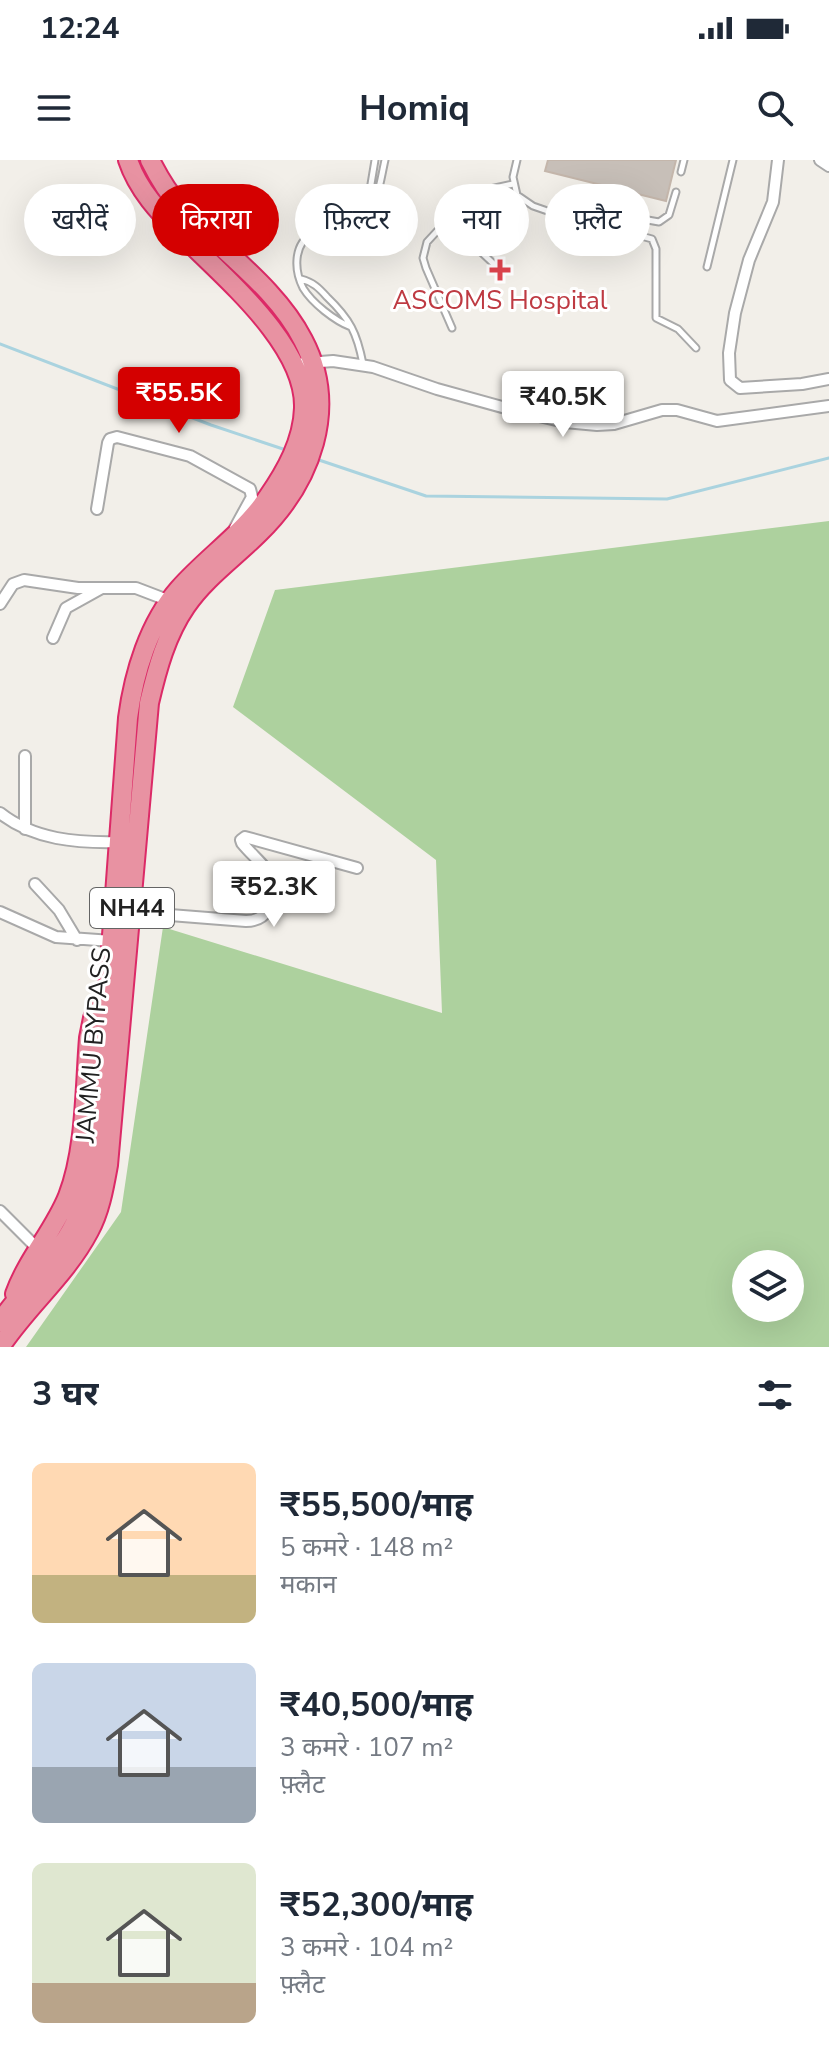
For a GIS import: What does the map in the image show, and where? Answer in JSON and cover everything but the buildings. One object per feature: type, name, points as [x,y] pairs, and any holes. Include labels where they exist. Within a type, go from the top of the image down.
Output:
[{"type":"highway","name":"JAMMU BYPASS","points":[[128,160],[151,202],[258,313],[283,344],[304,362]]},
{"type":"highway","name":"JAMMU BYPASS","points":[[0,1347],[77,1250],[90,1229],[102,1197],[108,1165],[149,703],[165,645],[186,605],[276,517],[295,449],[309,435],[304,362],[289,318],[178,204],[150,160]]},
{"type":"highway","name":"JAMMU BYPASS","points":[[0,1322],[62,1244],[75,1223],[88,1187],[97,1139],[131,693],[138,667],[170,601],[287,484]]},
{"type":"highway","points":[[12,1304],[24,1269],[57,1219],[74,1178],[89,1038],[97,1005],[109,985]]},
{"type":"street","points":[[778,160],[773,202],[749,260],[735,313],[729,353],[730,380],[740,388],[794,385],[829,379]]},
{"type":"street","points":[[820,160],[829,166]]},
{"type":"street","points":[[304,362],[363,365],[513,410],[565,422],[597,425],[614,424],[662,410],[677,410],[717,421],[829,406]]},
{"type":"street","points":[[97,509],[108,443],[117,437],[190,456],[250,489],[252,497],[232,537]]},
{"type":"street","points":[[0,604],[18,581],[66,587],[136,588],[170,601]]},
{"type":"street","points":[[53,638],[66,608],[103,588]]},
{"type":"street","points":[[25,756],[25,829]]},
{"type":"street","points":[[0,813],[25,829],[81,842],[119,842]]},
{"type":"street","points":[[132,912],[246,921],[258,919],[267,911],[276,888],[272,878],[242,843],[245,837],[357,868]]},
{"type":"street","points":[[35,884],[59,910],[77,940]]},
{"type":"street","points":[[0,912],[56,937],[112,941]]},
{"type":"street","points":[[0,1211],[38,1249]]},
{"type":"lane","points":[[370,184],[375,160]]},
{"type":"lane","points":[[380,184],[385,160]]},
{"type":"lane","points":[[513,184],[517,160]]},
{"type":"lane","points":[[681,172],[684,160]]},
{"type":"lane","points":[[707,267],[733,160]]},
{"type":"lane","points":[[650,220],[659,222],[669,215],[676,192]]},
{"type":"lane","points":[[434,234],[427,242],[423,258],[452,328]]},
{"type":"lane","points":[[650,238],[656,249],[656,318],[678,329],[696,348]]},
{"type":"lane","points":[[298,256],[305,290],[337,319],[351,327]]},
{"type":"lane","points":[[485,256],[497,267]]},
{"type":"lane","points":[[301,279],[315,284],[347,317],[357,337],[363,365]]},
{"type":"green space","points":[[829,521],[829,1347],[26,1347],[121,1212],[163,927],[442,1013],[436,860],[233,707],[275,590]]},
{"type":"waterway","points":[[0,344],[211,425],[286,450]]},
{"type":"waterway","points":[[316,459],[426,496],[667,499],[829,458]]},
{"type":"place","name":"ASCOMS Hospital","points":[[500,270]]}]
